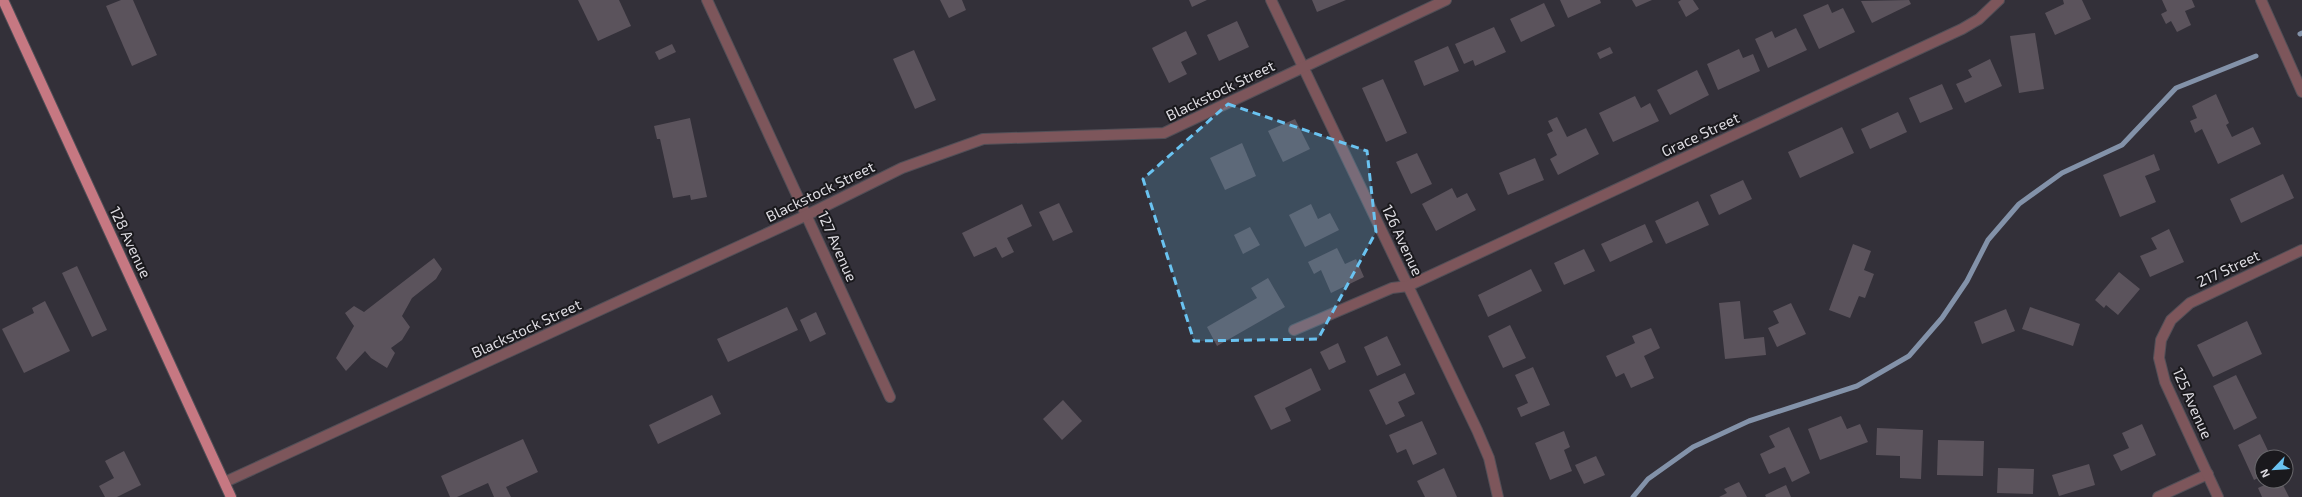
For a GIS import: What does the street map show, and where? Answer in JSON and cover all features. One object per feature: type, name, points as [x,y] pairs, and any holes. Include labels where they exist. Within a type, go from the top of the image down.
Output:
[{"type":"main road","name":"128 Avenue","points":[[2,0],[231,497]]},
{"type":"street","name":"127 Avenue","points":[[707,0],[808,215],[890,397]]},
{"type":"street","name":"126 Avenue","points":[[1271,0],[1489,458],[1498,497]]},
{"type":"street","name":"Blackstock Street","points":[[225,482],[808,215],[902,168],[983,139],[1164,133],[1303,66],[1446,0]]},
{"type":"street","name":"Grace Street","points":[[1294,330],[1392,288],[1408,286],[1962,29],[1979,19],[1999,0]]},
{"type":"street","points":[[2261,0],[2302,92]]},
{"type":"street","name":"217 Street","points":[[2171,320],[2190,303],[2302,250]]},
{"type":"street","name":"125 Avenue","points":[[2171,320],[2161,340],[2159,358],[2161,369],[2218,497]]},
{"type":"street","points":[[2158,497],[2208,474]]},
{"type":"highlighted area","points":[[1228,104],[1367,151],[1376,232],[1318,339],[1194,341],[1143,179]]},
{"type":"building","points":[[121,0],[133,0],[157,55],[132,66],[106,6]]},
{"type":"building","points":[[578,0],[619,0],[631,26],[598,41]]},
{"type":"building","points":[[940,0],[962,0],[966,10],[949,18]]},
{"type":"building","points":[[1189,0],[1207,0],[1192,7]]},
{"type":"building","points":[[1312,0],[1346,0],[1317,12]]},
{"type":"building","points":[[1560,0],[1600,0],[1601,3],[1568,18]]},
{"type":"building","points":[[1632,0],[1652,0],[1636,7]]},
{"type":"building","points":[[1681,0],[1693,0],[1699,9],[1686,17],[1678,2]]},
{"type":"building","points":[[1909,0],[1911,4],[1872,23],[1861,1]]},
{"type":"building","points":[[2063,0],[2082,0],[2091,19],[2055,35],[2045,13],[2064,4]]},
{"type":"building","points":[[2162,0],[2192,0],[2195,7],[2185,11],[2191,25],[2177,32],[2171,21],[2166,24],[2161,14],[2167,11]]},
{"type":"building","points":[[1544,3],[1555,26],[1521,42],[1510,19]]},
{"type":"building","points":[[1828,4],[1832,13],[1843,8],[1855,32],[1819,49],[1803,15]]},
{"type":"building","points":[[1237,21],[1249,47],[1219,61],[1207,35]]},
{"type":"building","points":[[1494,27],[1506,52],[1475,66],[1473,60],[1464,64],[1455,44]]},
{"type":"building","points":[[1796,28],[1807,50],[1768,68],[1755,39],[1772,31],[1775,38]]},
{"type":"building","points":[[1186,31],[1197,54],[1181,62],[1187,74],[1169,83],[1152,48]]},
{"type":"building","points":[[2035,33],[2044,89],[2019,93],[2010,36]]},
{"type":"building","points":[[672,44],[676,52],[659,60],[655,52]]},
{"type":"building","points":[[1448,46],[1459,71],[1424,86],[1414,61]]},
{"type":"building","points":[[1610,47],[1613,53],[1600,59],[1597,53]]},
{"type":"building","points":[[1739,49],[1743,58],[1753,54],[1760,71],[1718,90],[1707,64]]},
{"type":"building","points":[[914,50],[936,100],[915,109],[893,59]]},
{"type":"building","points":[[1990,59],[2002,86],[1965,103],[1956,84],[1972,77],[1968,70]]},
{"type":"building","points":[[1697,70],[1709,95],[1670,115],[1657,90]]},
{"type":"building","points":[[1383,79],[1407,133],[1386,142],[1362,88]]},
{"type":"building","points":[[1942,84],[1953,109],[1920,123],[1909,98]]},
{"type":"building","points":[[2216,94],[2229,123],[2226,125],[2232,137],[2253,127],[2261,144],[2218,164],[2202,129],[2195,133],[2190,121],[2197,118],[2192,106]]},
{"type":"building","points":[[1635,96],[1641,108],[1650,103],[1659,121],[1613,142],[1599,113]]},
{"type":"building","points":[[1898,112],[1907,132],[1870,149],[1861,129]]},
{"type":"building","points":[[1557,117],[1567,137],[1586,128],[1599,154],[1558,175],[1550,159],[1557,155],[1547,134],[1553,131],[1548,121]]},
{"type":"building","points":[[690,118],[707,197],[691,200],[690,195],[673,198],[660,139],[657,139],[654,126]]},
{"type":"building","points":[[1295,119],[1310,149],[1283,162],[1268,131]]},
{"type":"building","points":[[1842,127],[1854,153],[1800,178],[1788,152]]},
{"type":"building","points":[[1242,143],[1256,176],[1225,190],[1210,158]]},
{"type":"building","points":[[1417,153],[1432,184],[1411,194],[1396,162]]},
{"type":"building","points":[[2154,154],[2160,170],[2145,176],[2156,202],[2120,217],[2103,175]]},
{"type":"building","points":[[1535,158],[1544,180],[1508,195],[1499,173]]},
{"type":"building","points":[[2283,174],[2294,198],[2241,223],[2230,199]]},
{"type":"building","points":[[1743,180],[1752,199],[1719,215],[1710,195]]},
{"type":"building","points":[[1452,188],[1457,198],[1467,193],[1476,210],[1436,231],[1422,204]]},
{"type":"building","points":[[1698,201],[1709,225],[1666,244],[1655,221]]},
{"type":"building","points":[[1059,203],[1073,232],[1053,241],[1039,212]]},
{"type":"building","points":[[1022,204],[1032,226],[1007,238],[1014,252],[1002,258],[996,247],[974,257],[962,233]]},
{"type":"building","points":[[1311,204],[1318,219],[1330,213],[1339,230],[1305,247],[1289,215]]},
{"type":"building","points":[[1645,224],[1653,242],[1610,262],[1601,244]]},
{"type":"building","points":[[1250,227],[1260,245],[1243,254],[1234,235]]},
{"type":"building","points":[[2169,229],[2184,262],[2150,277],[2140,256],[2157,249],[2151,238]]},
{"type":"building","points":[[1853,244],[1871,251],[1864,270],[1874,274],[1865,298],[1859,296],[1850,318],[1829,310]]},
{"type":"building","points":[[1337,248],[1345,264],[1356,259],[1364,277],[1331,293],[1321,270],[1314,274],[1308,262]]},
{"type":"building","points":[[1584,249],[1595,271],[1564,285],[1554,263]]},
{"type":"building","points":[[434,258],[442,269],[436,279],[412,298],[402,316],[410,327],[402,340],[391,348],[395,353],[387,368],[371,358],[365,351],[346,371],[336,358],[354,326],[345,313],[354,306],[364,312]]},
{"type":"building","points":[[77,266],[107,330],[92,337],[62,273]]},
{"type":"building","points":[[1531,269],[1542,291],[1488,317],[1478,295]]},
{"type":"building","points":[[2119,272],[2140,289],[2118,315],[2106,305],[2104,308],[2095,300]]},
{"type":"building","points":[[1268,278],[1285,307],[1217,346],[1207,327],[1257,298],[1251,288]]},
{"type":"building","points":[[45,301],[70,351],[24,373],[2,329],[34,313],[32,308]]},
{"type":"building","points":[[1740,301],[1744,339],[1764,337],[1766,355],[1725,359],[1719,303]]},
{"type":"building","points":[[1791,303],[1806,334],[1777,347],[1768,328],[1779,323],[1773,311]]},
{"type":"building","points":[[787,307],[798,330],[728,362],[717,339]]},
{"type":"building","points":[[2030,307],[2080,324],[2073,346],[2022,329]]},
{"type":"building","points":[[2006,309],[2015,331],[1982,344],[1974,322]]},
{"type":"building","points":[[816,312],[826,334],[810,342],[800,320]]},
{"type":"building","points":[[2247,321],[2262,354],[2213,377],[2197,345]]},
{"type":"building","points":[[1510,325],[1526,358],[1503,368],[1488,336]]},
{"type":"building","points":[[1651,328],[1660,348],[1644,356],[1654,378],[1631,388],[1624,373],[1616,377],[1606,356],[1635,343],[1632,336]]},
{"type":"building","points":[[1387,336],[1401,365],[1377,376],[1364,347]]},
{"type":"building","points":[[1338,343],[1346,362],[1329,370],[1320,352]]},
{"type":"building","points":[[1533,367],[1550,405],[1521,417],[1517,408],[1528,403],[1515,375]]},
{"type":"building","points":[[1311,368],[1321,390],[1285,408],[1291,421],[1271,430],[1254,396]]},
{"type":"building","points":[[1405,373],[1415,394],[1398,402],[1405,416],[1386,425],[1369,390]]},
{"type":"building","points":[[2236,375],[2257,418],[2234,430],[2213,386]]},
{"type":"building","points":[[712,395],[721,414],[658,444],[649,425]]},
{"type":"building","points":[[1063,400],[1082,421],[1062,440],[1043,419]]},
{"type":"building","points":[[1841,416],[1847,429],[1860,424],[1868,442],[1820,460],[1808,429]]},
{"type":"building","points":[[1422,421],[1437,454],[1413,465],[1406,449],[1397,453],[1389,435]]},
{"type":"building","points":[[2142,424],[2156,455],[2121,471],[2113,455],[2129,448],[2122,433]]},
{"type":"building","points":[[1789,427],[1810,473],[1792,482],[1785,467],[1769,474],[1760,454],[1775,447],[1769,436]]},
{"type":"building","points":[[1877,428],[1923,430],[1921,479],[1900,478],[1900,456],[1876,455]]},
{"type":"building","points":[[1564,431],[1570,447],[1564,450],[1572,471],[1550,480],[1535,443]]},
{"type":"building","points":[[2260,434],[2267,449],[2254,449],[2254,480],[2238,445]]},
{"type":"building","points":[[523,439],[538,472],[506,487],[511,497],[494,497],[488,483],[457,497],[450,497],[441,476]]},
{"type":"building","points":[[1938,440],[1984,441],[1983,476],[1937,475]]},
{"type":"building","points":[[124,451],[141,485],[117,497],[105,497],[99,486],[114,478],[105,461]]},
{"type":"building","points":[[1596,456],[1605,475],[1584,484],[1575,465]]},
{"type":"building","points":[[2089,464],[2095,485],[2059,496],[2052,475]]},
{"type":"building","points":[[1444,468],[1457,497],[1425,497],[1417,481]]},
{"type":"building","points":[[1998,468],[2034,469],[2033,494],[1997,493]]},
{"type":"building","points":[[1739,482],[1747,497],[1719,497],[1727,493],[1724,489]]},
{"type":"building","points":[[1786,485],[1791,497],[1766,497],[1765,495]]},
{"type":"building","points":[[2258,489],[2285,489],[2289,497],[2262,497]]},
{"type":"waterway","points":[[1633,497],[1648,479],[1693,447],[1749,421],[1857,386],[1909,356],[1942,318],[1967,281],[1988,240],[2019,204],[2062,173],[2122,145],[2176,88],[2256,56]]}]
